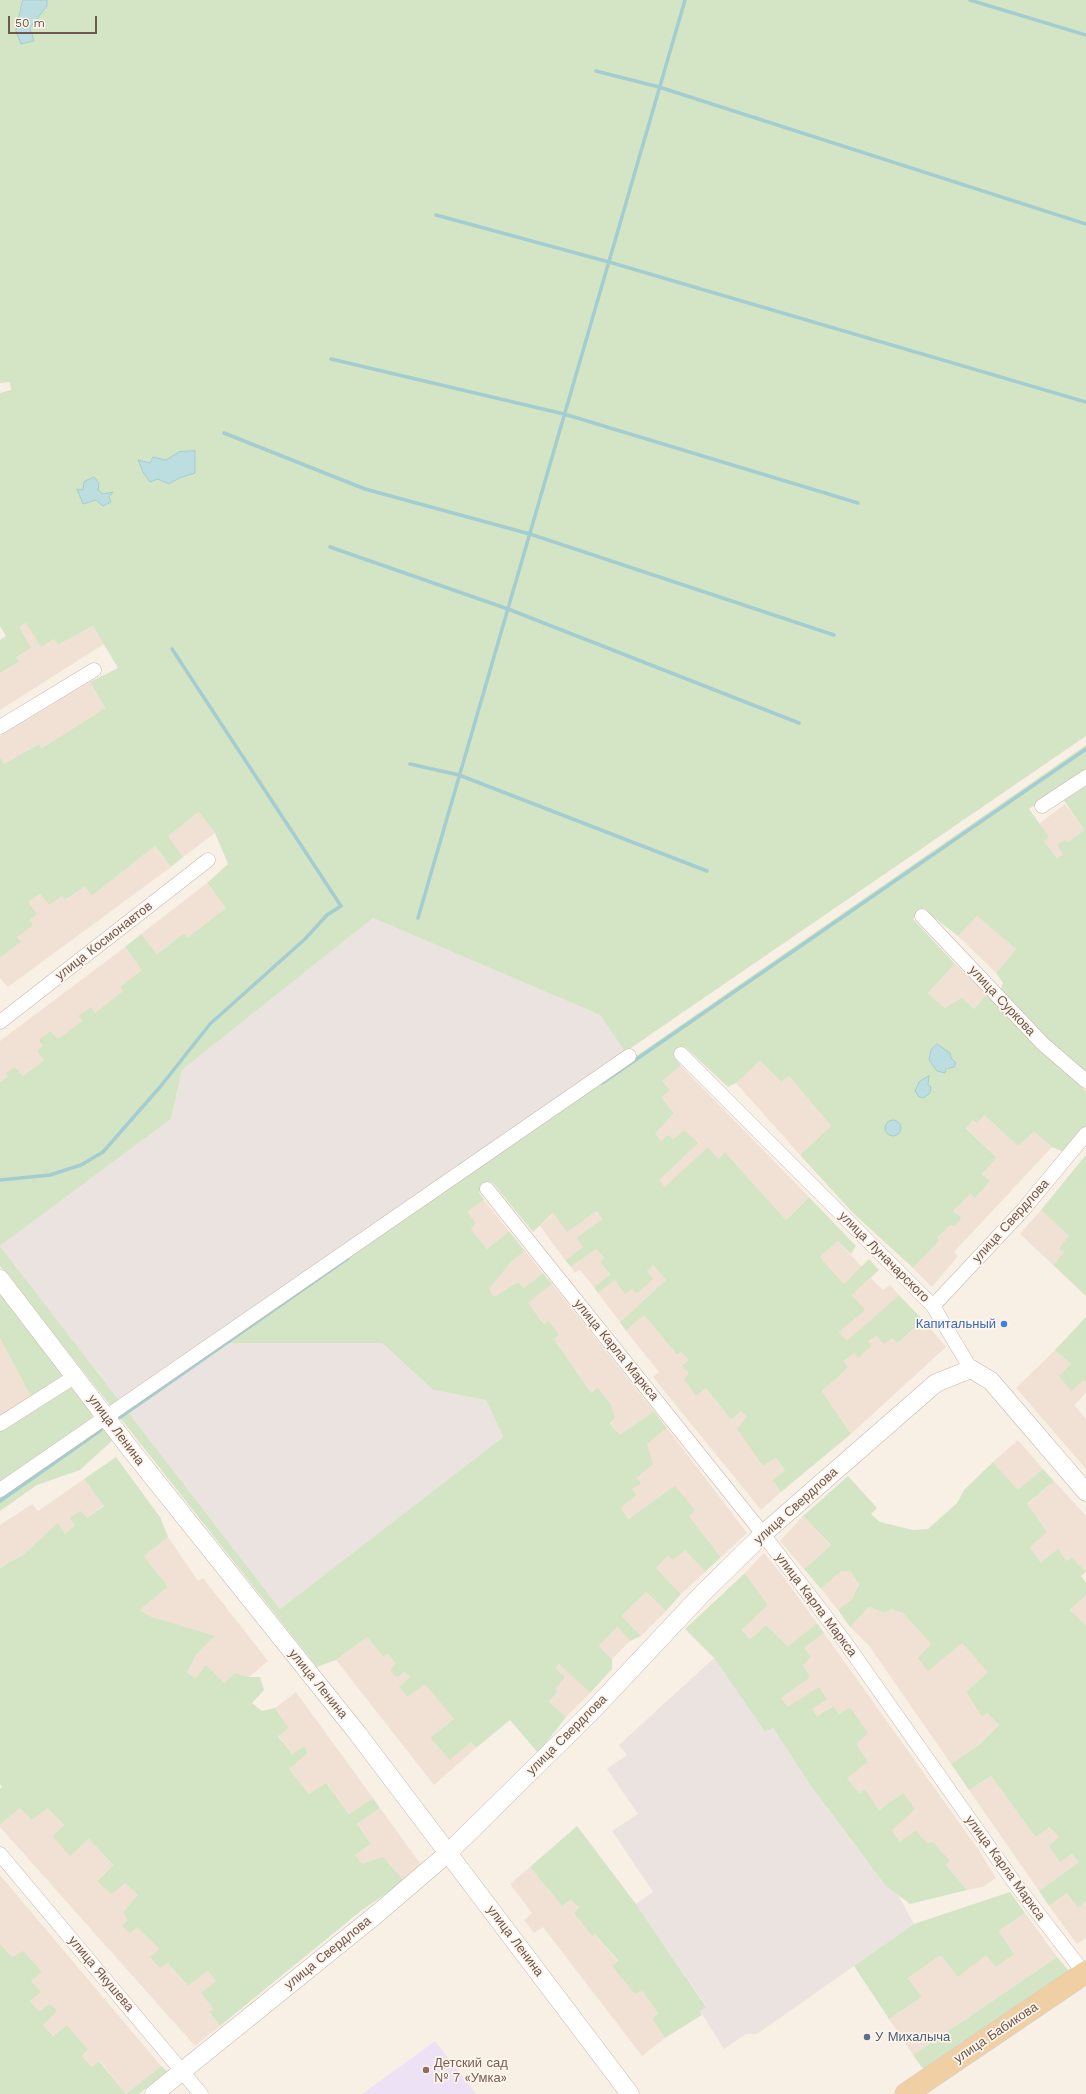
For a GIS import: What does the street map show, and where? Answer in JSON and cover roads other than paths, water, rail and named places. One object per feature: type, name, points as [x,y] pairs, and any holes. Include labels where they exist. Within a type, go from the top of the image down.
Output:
[{"type":"main road","name":"улица Бабикова","points":[[906,2094],[1085,1974]]},
{"type":"street","points":[[0,727],[94,670]]},
{"type":"street","points":[[1042,806],[1086,777]]},
{"type":"street","name":"улица Космонавтов","points":[[0,1022],[208,860]]},
{"type":"street","name":"улица Суркова","points":[[922,916],[1043,1044],[1086,1081]]},
{"type":"street","name":"улица Луначарского","points":[[681,1054],[933,1306],[971,1369],[991,1381],[1086,1492]]},
{"type":"street","points":[[0,1490],[628,1056]]},
{"type":"street","name":"улица Свердлова","points":[[933,1306],[1023,1210],[1086,1134]]},
{"type":"street","name":"улица Карла Маркса","points":[[487,1189],[763,1534],[845,1642],[1014,1882],[1085,1974]]},
{"type":"street","name":"улица Ленина","points":[[0,1279],[74,1377],[358,1734],[630,2094]]},
{"type":"street","name":"улица Свердлова","points":[[154,2094],[378,1913],[448,1853],[594,1709],[702,1594],[763,1534],[936,1383],[971,1369]]},
{"type":"street","points":[[0,1424],[74,1377]]},
{"type":"street","name":"улица Якушева","points":[[0,1854],[201,2094]]},
{"type":"water","points":[[23,0],[47,0],[47,6],[30,28],[34,41],[21,44],[16,31]]},
{"type":"water","points":[[195,451],[195,473],[179,478],[169,484],[158,479],[150,482],[143,472],[138,460],[150,463],[153,457],[166,460],[179,452]]},
{"type":"water","points":[[94,477],[99,483],[98,490],[103,494],[113,492],[109,497],[111,502],[103,506],[96,500],[83,504],[77,489],[83,490],[84,482]]},
{"type":"water","points":[[937,1044],[950,1053],[951,1058],[956,1063],[954,1067],[946,1069],[945,1073],[937,1071],[929,1060],[931,1050]]},
{"type":"water","points":[[929,1076],[928,1085],[931,1087],[930,1093],[924,1098],[919,1097],[915,1091],[919,1082]]},
{"type":"water","points":[[890,1120],[896,1120],[901,1125],[899,1134],[896,1136],[890,1136],[885,1131],[885,1125]]},
{"type":"waterway","points":[[418,918],[685,0]]},
{"type":"waterway","points":[[970,0],[1086,35]]},
{"type":"waterway","points":[[596,71],[659,87],[1086,224]]},
{"type":"waterway","points":[[436,215],[609,262],[1086,402]]},
{"type":"waterway","points":[[331,359],[564,414],[858,503]]},
{"type":"waterway","points":[[224,433],[365,489],[530,534],[834,635]]},
{"type":"waterway","points":[[330,547],[508,609],[799,723]]},
{"type":"waterway","points":[[0,1180],[50,1175],[81,1165],[103,1152],[160,1087],[210,1024],[305,939],[327,915],[341,906],[172,649]]},
{"type":"waterway","points":[[602,1083],[1086,749]]},
{"type":"waterway","points":[[410,764],[459,775],[707,871]]},
{"type":"waterway","points":[[119,1418],[348,1258]]},
{"type":"waterway","points":[[0,1501],[101,1430]]},
{"type":"place","name":"Капитальный","points":[[1004,1324]]},
{"type":"place","name":"У Михалыча","points":[[867,2037]]},
{"type":"place","name":"Детский сад № 7 «Умка»","points":[[426,2070]]}]
